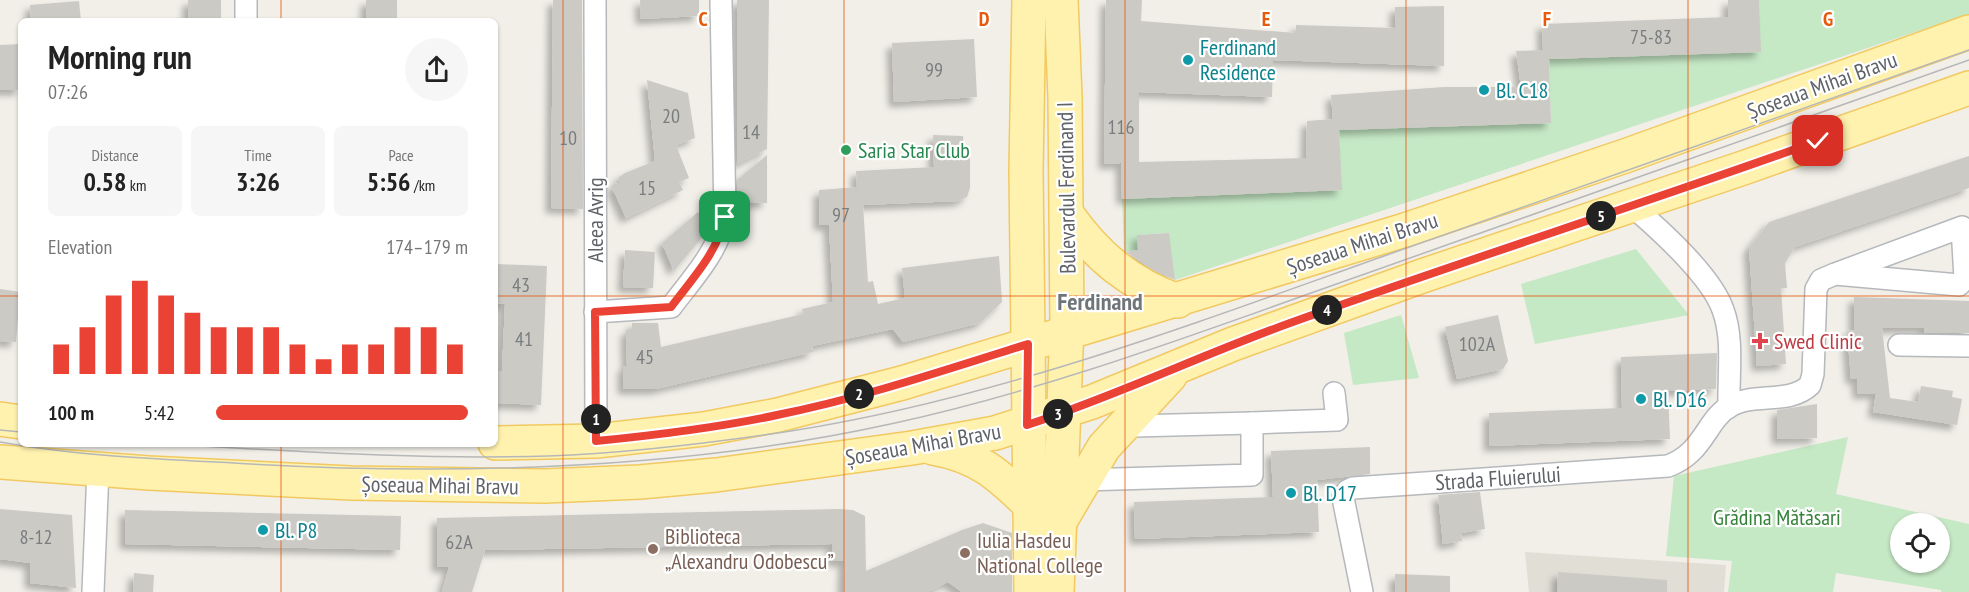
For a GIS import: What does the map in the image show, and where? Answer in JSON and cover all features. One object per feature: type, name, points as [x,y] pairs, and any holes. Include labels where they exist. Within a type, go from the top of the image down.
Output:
[{"type":"main road","name":"Bulevardul Ferdinand I","points":[[1029,0],[1026,171],[1027,425],[1039,588]]},
{"type":"main road","name":"Bulevardul Ferdinand I","points":[[1039,588],[1057,529],[1065,412],[1067,214],[1061,0]]},
{"type":"main road","name":"Șoseaua Mihai Bravu","points":[[498,443],[596,441],[704,429],[778,415],[902,383],[1066,332],[1178,301],[1438,219],[1969,32]]},
{"type":"main road","name":"Șoseaua Mihai Bravu","points":[[0,462],[98,470],[351,483],[546,486],[640,482],[716,475],[912,448],[1027,425],[1065,412],[1181,364],[1487,254],[1632,206],[1969,88]]},
{"type":"main road","points":[[1067,214],[1099,255],[1117,270],[1140,285],[1178,301]]},
{"type":"main road","points":[[1057,529],[1083,480],[1122,424],[1181,364]]},
{"type":"main road","points":[[0,420],[18,422]]},
{"type":"main road","points":[[912,448],[933,448],[973,459],[991,469],[1032,507]]},
{"type":"street","points":[[246,0],[246,18]]},
{"type":"street","name":"Aleea Avrig","points":[[595,0],[596,441]]},
{"type":"street","points":[[595,312],[671,307],[714,250],[722,233],[725,217],[721,0]]},
{"type":"street","points":[[1632,206],[1671,242],[1715,294],[1724,310],[1727,328],[1729,407],[1740,402],[1795,395],[1810,385],[1813,374],[1816,289],[1821,280],[1834,274],[1962,226],[1965,279],[1959,285],[1834,274]]},
{"type":"street","points":[[1899,345],[1969,346]]},
{"type":"street","points":[[1134,426],[1337,420],[1334,393]]},
{"type":"street","name":"Strada Fluierului","points":[[1362,592],[1343,498],[1347,491],[1353,488],[1668,466],[1694,450],[1729,407]]},
{"type":"street","points":[[1083,480],[1252,475],[1252,423]]},
{"type":"street","points":[[93,592],[98,470]]},
{"type":"shaded area","points":[[1525,552],[1726,565],[1724,592],[1529,592]]},
{"type":"green space","points":[[1759,0],[1969,0],[1969,14],[1175,280],[1168,233],[1138,235],[1138,250],[1124,252],[1122,199],[1341,190],[1339,130],[1551,123],[1549,59],[1760,52]]},
{"type":"green space","points":[[1636,249],[1689,315],[1535,344],[1521,284]]},
{"type":"green space","points":[[1401,315],[1419,378],[1353,385],[1344,333]]},
{"type":"green space","name":"Grădina Mătăsari","points":[[1848,437],[1836,494],[1920,513],[1890,513],[1890,573],[1950,573],[1950,520],[1969,524],[1969,592],[1941,592],[1941,590],[1836,573],[1833,592],[1728,592],[1732,561],[1666,556],[1674,476]]},
{"type":"building","points":[[188,0],[221,0],[221,18],[188,18]]},
{"type":"building","points":[[366,0],[397,0],[397,18],[366,18]]},
{"type":"building","points":[[553,0],[582,0],[583,209],[551,208]]},
{"type":"building","points":[[640,0],[699,0],[699,16],[641,19]]},
{"type":"building","points":[[737,0],[769,0],[767,149],[737,164]]},
{"type":"building","points":[[1106,0],[1142,0],[1141,21],[1296,33],[1296,25],[1395,28],[1395,7],[1444,6],[1444,66],[1273,60],[1272,97],[1139,92],[1139,162],[1306,158],[1307,121],[1333,119],[1331,95],[1444,87],[1521,87],[1516,51],[1543,50],[1542,24],[1728,17],[1728,0],[1759,0],[1761,52],[1549,59],[1551,123],[1339,130],[1342,190],[1122,199],[1121,163],[1104,164]]},
{"type":"building","points":[[79,1],[81,18],[31,18],[30,5]]},
{"type":"building","points":[[974,39],[977,97],[894,102],[892,43]]},
{"type":"building","points":[[18,44],[18,90],[0,90],[0,45]]},
{"type":"building","points":[[647,80],[688,93],[695,138],[676,145],[689,178],[679,182],[683,190],[626,218],[611,185],[619,183],[619,177],[625,173],[655,161]]},
{"type":"building","points":[[933,135],[963,136],[964,150],[970,150],[970,188],[967,197],[958,201],[863,205],[868,282],[873,281],[878,304],[905,298],[902,268],[999,256],[1002,302],[980,323],[903,342],[893,329],[812,346],[813,352],[656,389],[623,389],[623,366],[627,366],[626,330],[632,330],[632,323],[658,323],[661,347],[803,314],[802,309],[833,302],[829,225],[819,225],[819,190],[857,187],[856,171],[934,167]]},
{"type":"building","points":[[767,155],[767,203],[737,202],[737,180]]},
{"type":"building","points":[[1969,156],[1969,188],[1795,247],[1785,263],[1787,288],[1781,288],[1786,364],[1757,366],[1749,248],[1769,222]]},
{"type":"building","points":[[698,212],[709,226],[707,231],[674,271],[662,243]]},
{"type":"building","points":[[1169,233],[1175,280],[1153,270],[1126,252],[1138,250],[1137,235]]},
{"type":"building","points":[[625,250],[655,252],[653,288],[623,287]]},
{"type":"building","points":[[498,264],[547,266],[541,405],[498,403],[498,371],[502,371],[505,304],[498,304]]},
{"type":"building","points":[[0,289],[18,292],[16,342],[0,341]]},
{"type":"building","points":[[1854,297],[1969,301],[1969,333],[1924,333],[1924,328],[1882,328],[1890,398],[1918,402],[1921,386],[1953,391],[1952,397],[1962,399],[1957,425],[1873,412],[1876,393],[1858,394],[1857,378],[1851,379],[1847,331],[1854,330]]},
{"type":"building","points":[[1498,315],[1508,361],[1503,369],[1457,379],[1445,327]]},
{"type":"building","name":"Bl. D16","points":[[1717,353],[1716,389],[1668,391],[1670,439],[1489,446],[1489,413],[1622,408],[1621,357]]},
{"type":"building","points":[[1817,404],[1817,438],[1777,439],[1777,410]]},
{"type":"building","name":"Bl. D17","points":[[1370,447],[1370,474],[1317,480],[1319,532],[1135,539],[1134,502],[1273,497],[1271,451]]},
{"type":"building","points":[[1480,492],[1485,529],[1461,533],[1462,541],[1443,544],[1438,495]]},
{"type":"building","points":[[0,509],[72,515],[76,588],[30,583],[30,563],[0,559]]},
{"type":"building","name":"Bl. P8","points":[[125,510],[401,516],[400,550],[125,544]]},
{"type":"building","points":[[853,510],[865,516],[866,571],[983,523],[1012,533],[1012,592],[962,592],[948,582],[927,592],[843,592],[844,561],[832,561],[832,544],[485,550],[472,592],[442,592],[449,567],[437,567],[437,518]]},
{"type":"building","points":[[1558,572],[1667,580],[1667,592],[1557,592]]},
{"type":"building","points":[[134,573],[154,575],[153,592],[133,592]]},
{"type":"building","points":[[1395,574],[1450,576],[1450,592],[1395,592]]},
{"type":"tram line","points":[[217,447],[404,456],[548,456],[609,453],[700,443],[791,431],[867,417],[1017,380],[1165,333],[1969,50]]},
{"type":"tram line","points":[[32,447],[146,458],[399,469],[566,466],[650,460],[815,439],[955,409],[1131,356],[1969,60]]},
{"type":"tram line","points":[[0,430],[18,432]]},
{"type":"tram line","points":[[0,442],[18,445]]},
{"type":"place","name":"Ferdinand Residence","points":[[1188,60]]},
{"type":"place","name":"Bl. C18","points":[[1484,90]]},
{"type":"place","name":"Saria Star Club","points":[[846,150]]},
{"type":"place","name":"Swed Clinic","points":[[1760,341]]},
{"type":"place","name":"Bl. D16","points":[[1641,399]]},
{"type":"place","name":"Bl. D17","points":[[1291,493]]},
{"type":"place","name":"Bl. P8","points":[[263,530]]},
{"type":"place","name":"Biblioteca „Alexandru Odobescu”","points":[[653,549]]},
{"type":"place","name":"Iulia Hasdeu National College","points":[[965,553]]},
{"type":"district","name":"Ferdinand","points":[[1100,301]]},
{"type":"route","points":[[725,217],[722,233],[714,250],[671,307],[595,312],[596,441],[704,429],[778,415],[902,383],[1028,344],[1027,425],[1092,402],[1181,364],[1288,324],[1818,141]]}]
